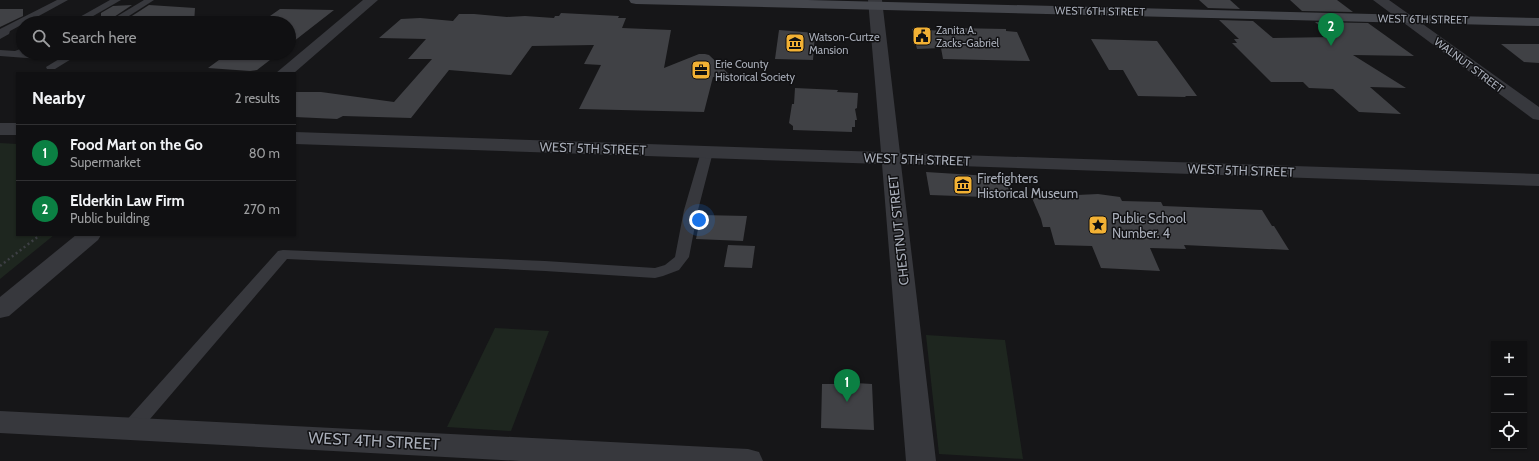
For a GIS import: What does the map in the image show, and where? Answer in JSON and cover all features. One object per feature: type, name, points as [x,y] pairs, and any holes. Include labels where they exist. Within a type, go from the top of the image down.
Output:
[{"type":"main road","name":"WEST 6TH STREET","points":[[636,0],[876,3],[1539,22]]},
{"type":"street","points":[[285,72],[371,0]]},
{"type":"street","name":"WALNUT STREET","points":[[1380,0],[1539,116]]},
{"type":"street","name":"CHESTNUT STREET","points":[[876,3],[921,461]]},
{"type":"street","points":[[0,129],[16,129]]},
{"type":"street","name":"WEST 5TH STREET","points":[[296,138],[1539,180]]},
{"type":"street","points":[[0,310],[89,236]]},
{"type":"street","name":"WEST 4TH STREET","points":[[0,422],[748,461]]},
{"type":"lane","points":[[32,16],[64,0]]},
{"type":"lane","points":[[87,16],[117,0]]},
{"type":"lane","points":[[123,16],[150,0]]},
{"type":"lane","points":[[0,36],[6,32],[0,32],[16,24]]},
{"type":"lane","points":[[0,53],[16,52]]},
{"type":"lane","points":[[51,67],[64,60]]},
{"type":"lane","points":[[131,428],[283,254],[545,266],[655,273],[669,271],[679,264],[682,257],[692,210],[708,152]]},
{"type":"path","points":[[0,266],[39,236]]},
{"type":"shaded area","points":[[0,143],[16,144],[16,236],[53,236],[0,279]]},
{"type":"shaded area","points":[[495,328],[549,331],[511,431],[447,427]]},
{"type":"shaded area","points":[[926,335],[1005,340],[1023,459],[939,454]]},
{"type":"building","points":[[1199,0],[1230,0],[1240,9],[1208,8]]},
{"type":"building","points":[[1290,0],[1337,0],[1353,12],[1302,11]]},
{"type":"building","points":[[132,5],[116,16],[101,16],[101,13],[113,6]]},
{"type":"building","points":[[149,5],[195,8],[194,16],[132,16]]},
{"type":"building","points":[[0,9],[23,9],[23,16],[16,16],[16,19],[0,27]]},
{"type":"building","points":[[280,9],[334,10],[296,40],[296,16],[270,16]]},
{"type":"building","points":[[561,13],[619,16],[618,18],[626,18],[622,28],[671,30],[664,68],[699,54],[705,54],[709,55],[733,78],[713,77],[704,112],[579,109],[601,65],[584,64],[594,45],[532,46],[511,75],[449,70],[411,118],[343,116],[337,119],[296,117],[296,92],[321,92],[394,102],[432,59],[408,59],[426,39],[379,38],[401,19],[420,18],[453,21],[459,14],[554,18],[555,16],[559,16]]},
{"type":"building","points":[[1219,20],[1253,21],[1273,38],[1333,37],[1315,22],[1368,23],[1414,56],[1353,55],[1406,88],[1370,87],[1401,114],[1359,112],[1333,89],[1309,88],[1303,82],[1271,82],[1232,43],[1237,43],[1234,39],[1239,39]]},
{"type":"building","points":[[952,28],[1006,29],[1006,31],[1017,32],[1030,61],[943,59],[941,48],[917,49],[912,29],[943,31],[942,29],[953,30]]},
{"type":"building","points":[[779,30],[815,33],[813,60],[775,59]]},
{"type":"building","points":[[1091,39],[1157,41],[1197,96],[1138,96],[1123,70],[1109,70]]},
{"type":"building","points":[[1501,44],[1539,44],[1539,63],[1524,62]]},
{"type":"building","points":[[219,60],[270,60],[257,70],[250,71],[208,68]]},
{"type":"building","points":[[795,88],[838,90],[837,92],[858,93],[857,108],[855,109],[857,120],[855,120],[855,127],[852,127],[852,132],[793,130],[793,126],[789,123],[792,104],[794,104]]},
{"type":"building","points":[[926,172],[1005,177],[1011,198],[930,195]]},
{"type":"building","points":[[1098,194],[1120,197],[1122,201],[1161,202],[1163,206],[1262,210],[1289,250],[1184,245],[1186,249],[1150,248],[1160,271],[1101,268],[1092,246],[1055,245],[1050,227],[1043,227],[1032,198],[1079,199],[1077,195]]},
{"type":"building","points":[[701,215],[747,216],[743,241],[696,239]]},
{"type":"building","points":[[728,245],[755,246],[752,268],[724,267]]},
{"type":"building","points":[[838,382],[872,384],[874,430],[821,428],[822,384],[838,384]]},
{"type":"place","name":"Zanita A. Zacks-Gabriel","points":[[922,36]]},
{"type":"place","name":"Watson-Curtze Mansion","points":[[795,43]]},
{"type":"place","name":"Elderkin Law Firm","points":[[1331,46]]},
{"type":"place","name":"Erie County Historical Society","points":[[701,70]]},
{"type":"place","name":"Firefighters Historical Museum","points":[[963,185]]},
{"type":"place","name":"Public School Number. 4","points":[[1098,225]]},
{"type":"place","name":"Food Mart on the Go","points":[[847,402]]}]
